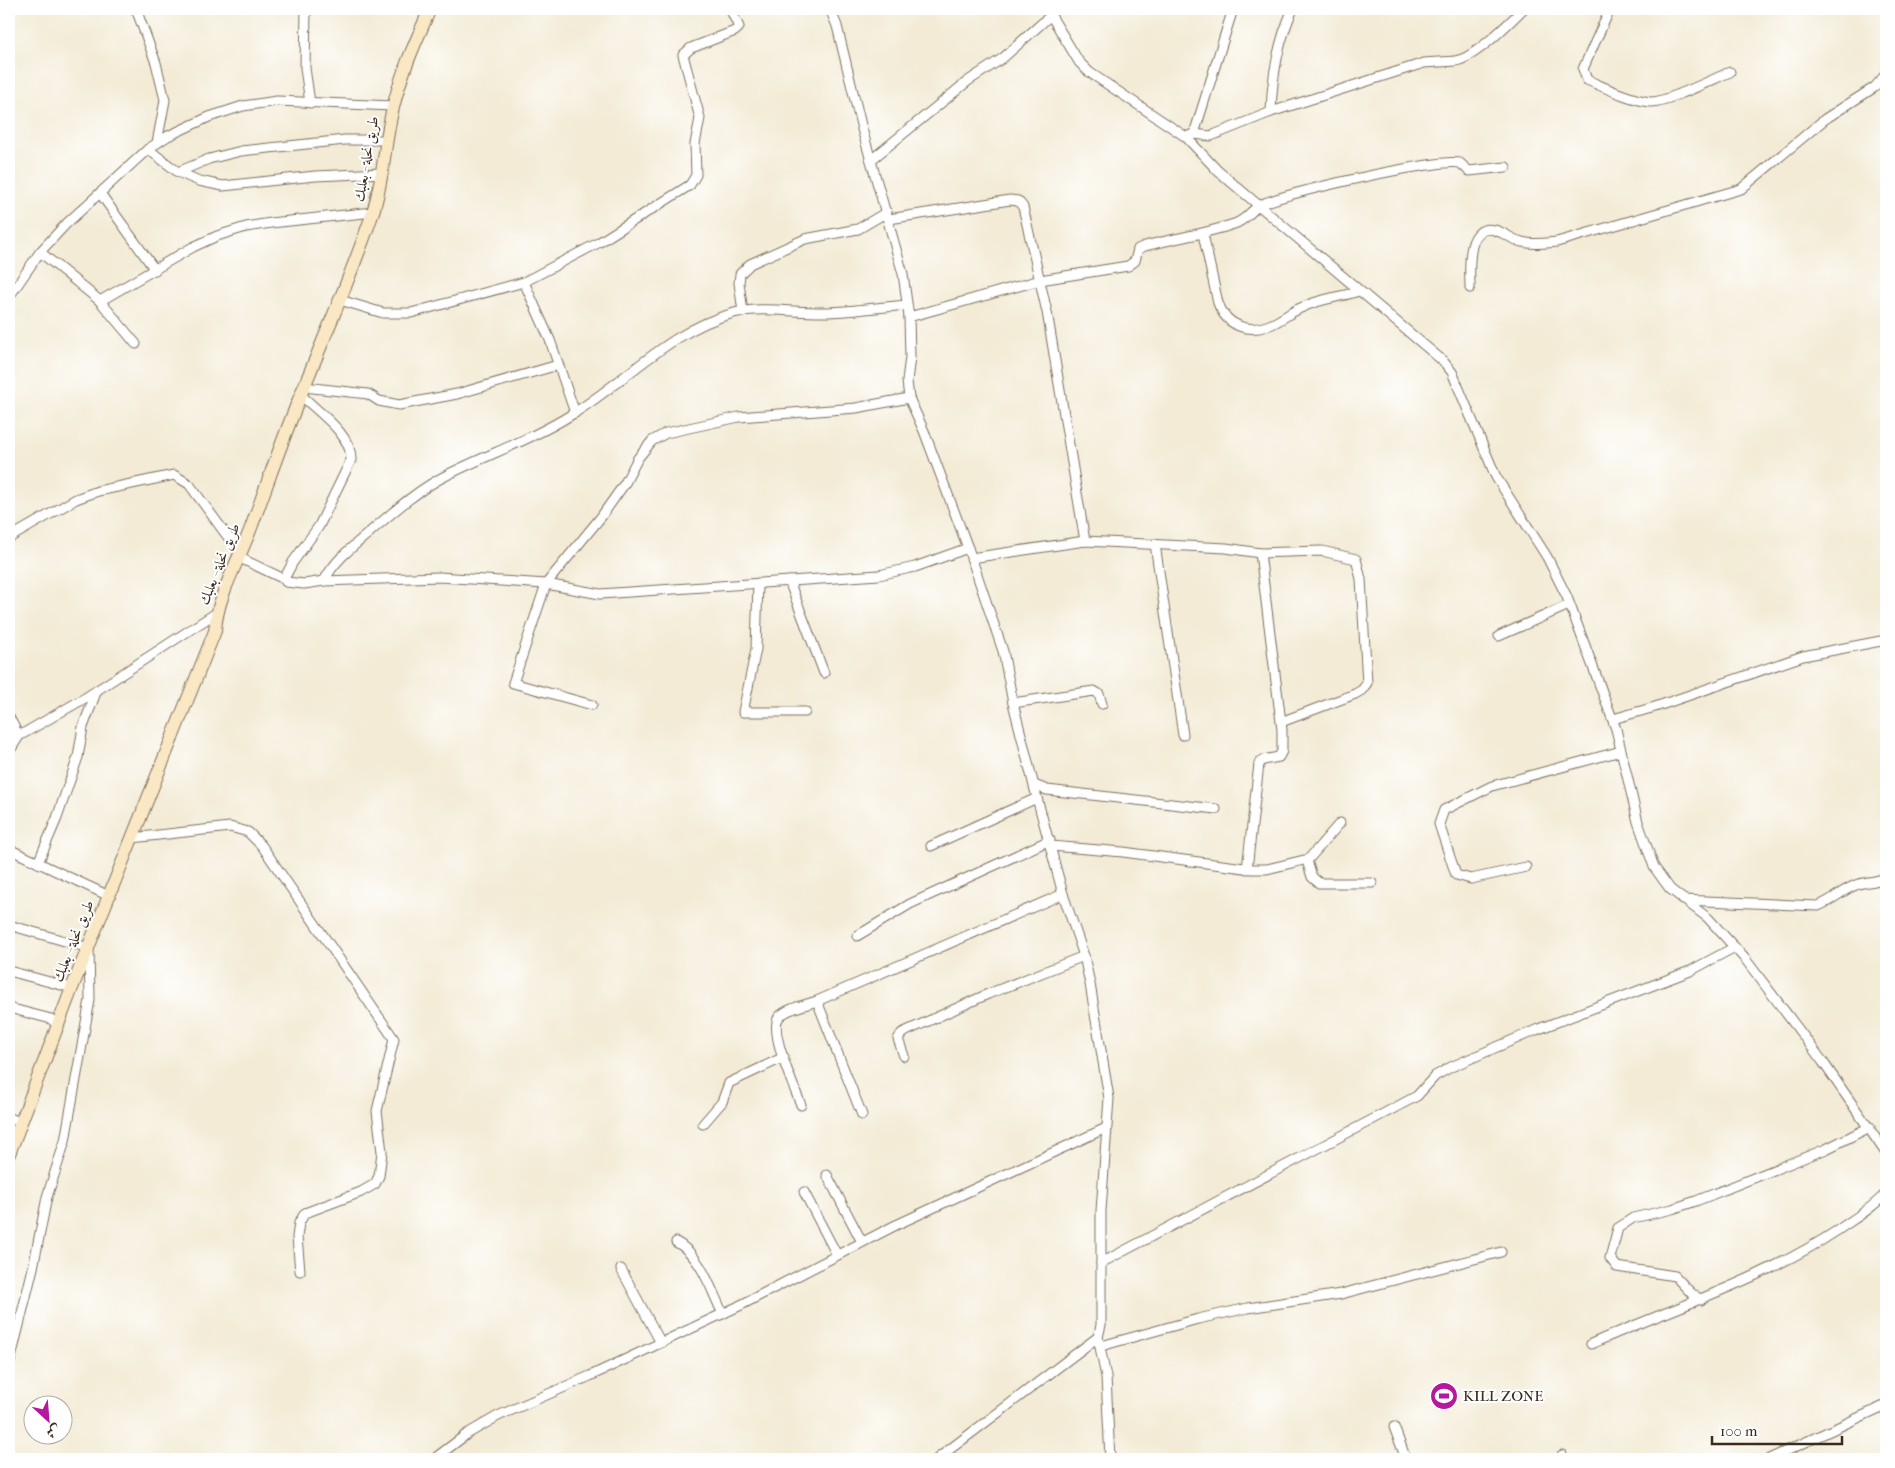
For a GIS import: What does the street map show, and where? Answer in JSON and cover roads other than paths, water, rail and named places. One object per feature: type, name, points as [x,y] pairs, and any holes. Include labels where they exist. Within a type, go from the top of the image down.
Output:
[{"type":"street","points":[[136,9],[156,63],[165,100],[157,143]]},
{"type":"street","points":[[306,9],[305,68],[310,103]]},
{"type":"street","name":"طريق نحلة - بعلبك","points":[[9,1154],[15,1120],[58,1025],[215,631],[216,613],[241,554],[302,391],[340,300],[373,212],[383,173],[386,140],[393,106],[404,72],[430,9]]},
{"type":"street","points":[[340,300],[383,313],[411,313],[524,282],[598,243],[694,181],[696,175],[694,144],[700,118],[683,55],[691,48],[734,31],[739,26],[730,9]]},
{"type":"street","points":[[830,9],[837,26],[871,160],[888,215],[903,274],[909,317],[910,350],[907,381],[909,398],[924,430],[972,558],[1003,651],[1013,703],[1034,785],[1063,894],[1084,956],[1109,1098],[1101,1211],[1100,1342],[1106,1377],[1110,1459]]},
{"type":"street","points":[[1190,136],[1233,9]]},
{"type":"street","points":[[1271,112],[1272,79],[1278,52],[1293,9]]},
{"type":"street","points":[[1190,136],[1211,136],[1271,112],[1424,63],[1447,60],[1456,61],[1494,38],[1523,9]]},
{"type":"street","points":[[1610,9],[1584,69],[1587,80],[1614,92],[1650,102],[1667,98],[1730,72]]},
{"type":"street","points":[[871,160],[968,81],[1003,58],[1049,12],[1079,62],[1089,72],[1190,136],[1218,171],[1443,361],[1452,372],[1496,477],[1547,557],[1569,604],[1613,719],[1638,822],[1654,867],[1662,881],[1683,900],[1708,918],[1735,947],[1885,1148]]},
{"type":"street","points":[[1470,288],[1470,256],[1473,241],[1481,232],[1487,229],[1495,230],[1526,243],[1557,242],[1741,189],[1825,119],[1875,87],[1886,74]]},
{"type":"street","points":[[9,297],[40,252],[100,193],[148,149],[202,120],[243,106],[277,101],[393,106]]},
{"type":"street","points":[[178,172],[209,159],[241,151],[344,140],[386,140]]},
{"type":"street","points":[[148,149],[178,172],[223,186],[315,176],[383,173]]},
{"type":"street","points":[[909,317],[1040,280],[1128,266],[1135,261],[1138,249],[1145,246],[1203,234],[1236,224],[1251,214],[1258,206],[1300,193],[1386,172],[1457,162],[1468,171],[1506,167]]},
{"type":"street","points":[[100,193],[154,270]]},
{"type":"street","points":[[743,312],[739,283],[740,274],[750,264],[805,239],[858,229],[888,215],[1018,200],[1025,213],[1040,280],[1085,541]]},
{"type":"street","points":[[100,301],[193,247],[217,236],[246,227],[373,212]]},
{"type":"street","points":[[1203,234],[1218,304],[1222,314],[1233,325],[1246,327],[1266,326],[1303,306],[1359,291]]},
{"type":"street","points":[[40,252],[100,301],[136,344]]},
{"type":"street","points":[[524,282],[558,365],[575,413]]},
{"type":"street","points":[[324,581],[337,560],[383,520],[422,490],[447,475],[515,446],[575,413],[670,344],[697,328],[743,312],[828,312],[907,305]]},
{"type":"street","points":[[302,391],[368,394],[379,401],[399,405],[457,394],[558,365]]},
{"type":"street","points":[[284,579],[320,526],[352,460],[352,452],[347,442],[302,391]]},
{"type":"street","points":[[592,705],[513,683],[546,584],[601,517],[625,483],[644,448],[666,433],[739,417],[856,408],[909,398]]},
{"type":"street","points":[[9,538],[76,499],[98,491],[174,475],[188,484],[241,554],[286,582],[296,584],[324,581],[439,577],[546,584],[582,593],[600,594],[897,572],[968,548]]},
{"type":"street","points":[[972,558],[1085,541],[1226,548],[1260,553],[1322,551],[1347,555],[1356,559],[1362,579],[1367,683],[1355,694],[1281,722]]},
{"type":"street","points":[[1155,544],[1183,735]]},
{"type":"street","points":[[1247,869],[1259,764],[1282,754],[1281,722],[1260,553]]},
{"type":"street","points":[[789,581],[824,673]]},
{"type":"street","points":[[758,583],[756,650],[743,712],[805,712]]},
{"type":"street","points":[[1499,636],[1569,604]]},
{"type":"street","points":[[9,752],[19,736],[97,690],[216,613]]},
{"type":"street","points":[[1613,719],[1655,707],[1803,656],[1886,640]]},
{"type":"street","points":[[38,863],[57,818],[78,757],[83,727],[97,690]]},
{"type":"street","points":[[1013,703],[1094,692],[1099,694],[1102,704]]},
{"type":"street","points":[[9,717],[19,736]]},
{"type":"street","points":[[1526,867],[1471,879],[1456,875],[1439,824],[1444,810],[1492,786],[1621,751]]},
{"type":"street","points":[[1034,785],[1047,790],[1216,810]]},
{"type":"street","points":[[930,846],[1038,798]]},
{"type":"street","points":[[857,936],[910,904],[1050,843],[1247,869],[1267,869],[1307,861],[1340,823]]},
{"type":"street","points":[[132,838],[230,827],[248,832],[262,846],[394,1038],[377,1111],[377,1126],[382,1152],[379,1176],[375,1184],[360,1192],[305,1213],[298,1223],[297,1237],[300,1271]]},
{"type":"street","points":[[9,850],[109,896]]},
{"type":"street","points":[[1307,861],[1312,877],[1319,883],[1372,884]]},
{"type":"street","points":[[1683,900],[1818,906],[1857,884],[1880,881],[1886,877]]},
{"type":"street","points":[[802,1105],[776,1032],[778,1018],[785,1012],[818,1001],[1063,894]]},
{"type":"street","points":[[9,925],[89,948],[90,1000],[65,1141],[47,1198],[30,1280],[9,1366]]},
{"type":"street","points":[[1101,1263],[1417,1096],[1441,1071],[1536,1030],[1690,971],[1735,947]]},
{"type":"street","points":[[904,1056],[898,1039],[902,1033],[988,994],[1084,956]]},
{"type":"street","points":[[9,971],[72,988]]},
{"type":"street","points":[[818,1001],[862,1115]]},
{"type":"street","points":[[9,1008],[51,1019],[58,1025]]},
{"type":"street","points":[[703,1124],[722,1102],[729,1083],[784,1057]]},
{"type":"street","points":[[1701,1300],[1675,1276],[1617,1267],[1610,1258],[1618,1228],[1633,1218],[1672,1210],[1826,1149],[1870,1127]]},
{"type":"street","points":[[434,1459],[468,1434],[498,1416],[590,1376],[723,1314],[862,1242],[1055,1149],[1106,1128]]},
{"type":"street","points":[[827,1175],[862,1242]]},
{"type":"street","points":[[804,1192],[837,1256]]},
{"type":"street","points":[[1590,1344],[1701,1300],[1768,1270],[1827,1237],[1877,1203],[1886,1193]]},
{"type":"street","points":[[676,1242],[690,1252],[723,1314]]},
{"type":"street","points":[[937,1459],[1100,1342],[1248,1308],[1341,1294],[1500,1252]]},
{"type":"street","points":[[621,1269],[661,1343]]},
{"type":"street","points":[[1769,1459],[1886,1405]]},
{"type":"street","points":[[1394,1427],[1406,1459]]},
{"type":"place","name":"KILL ZONE","points":[[1444,1396]]}]
